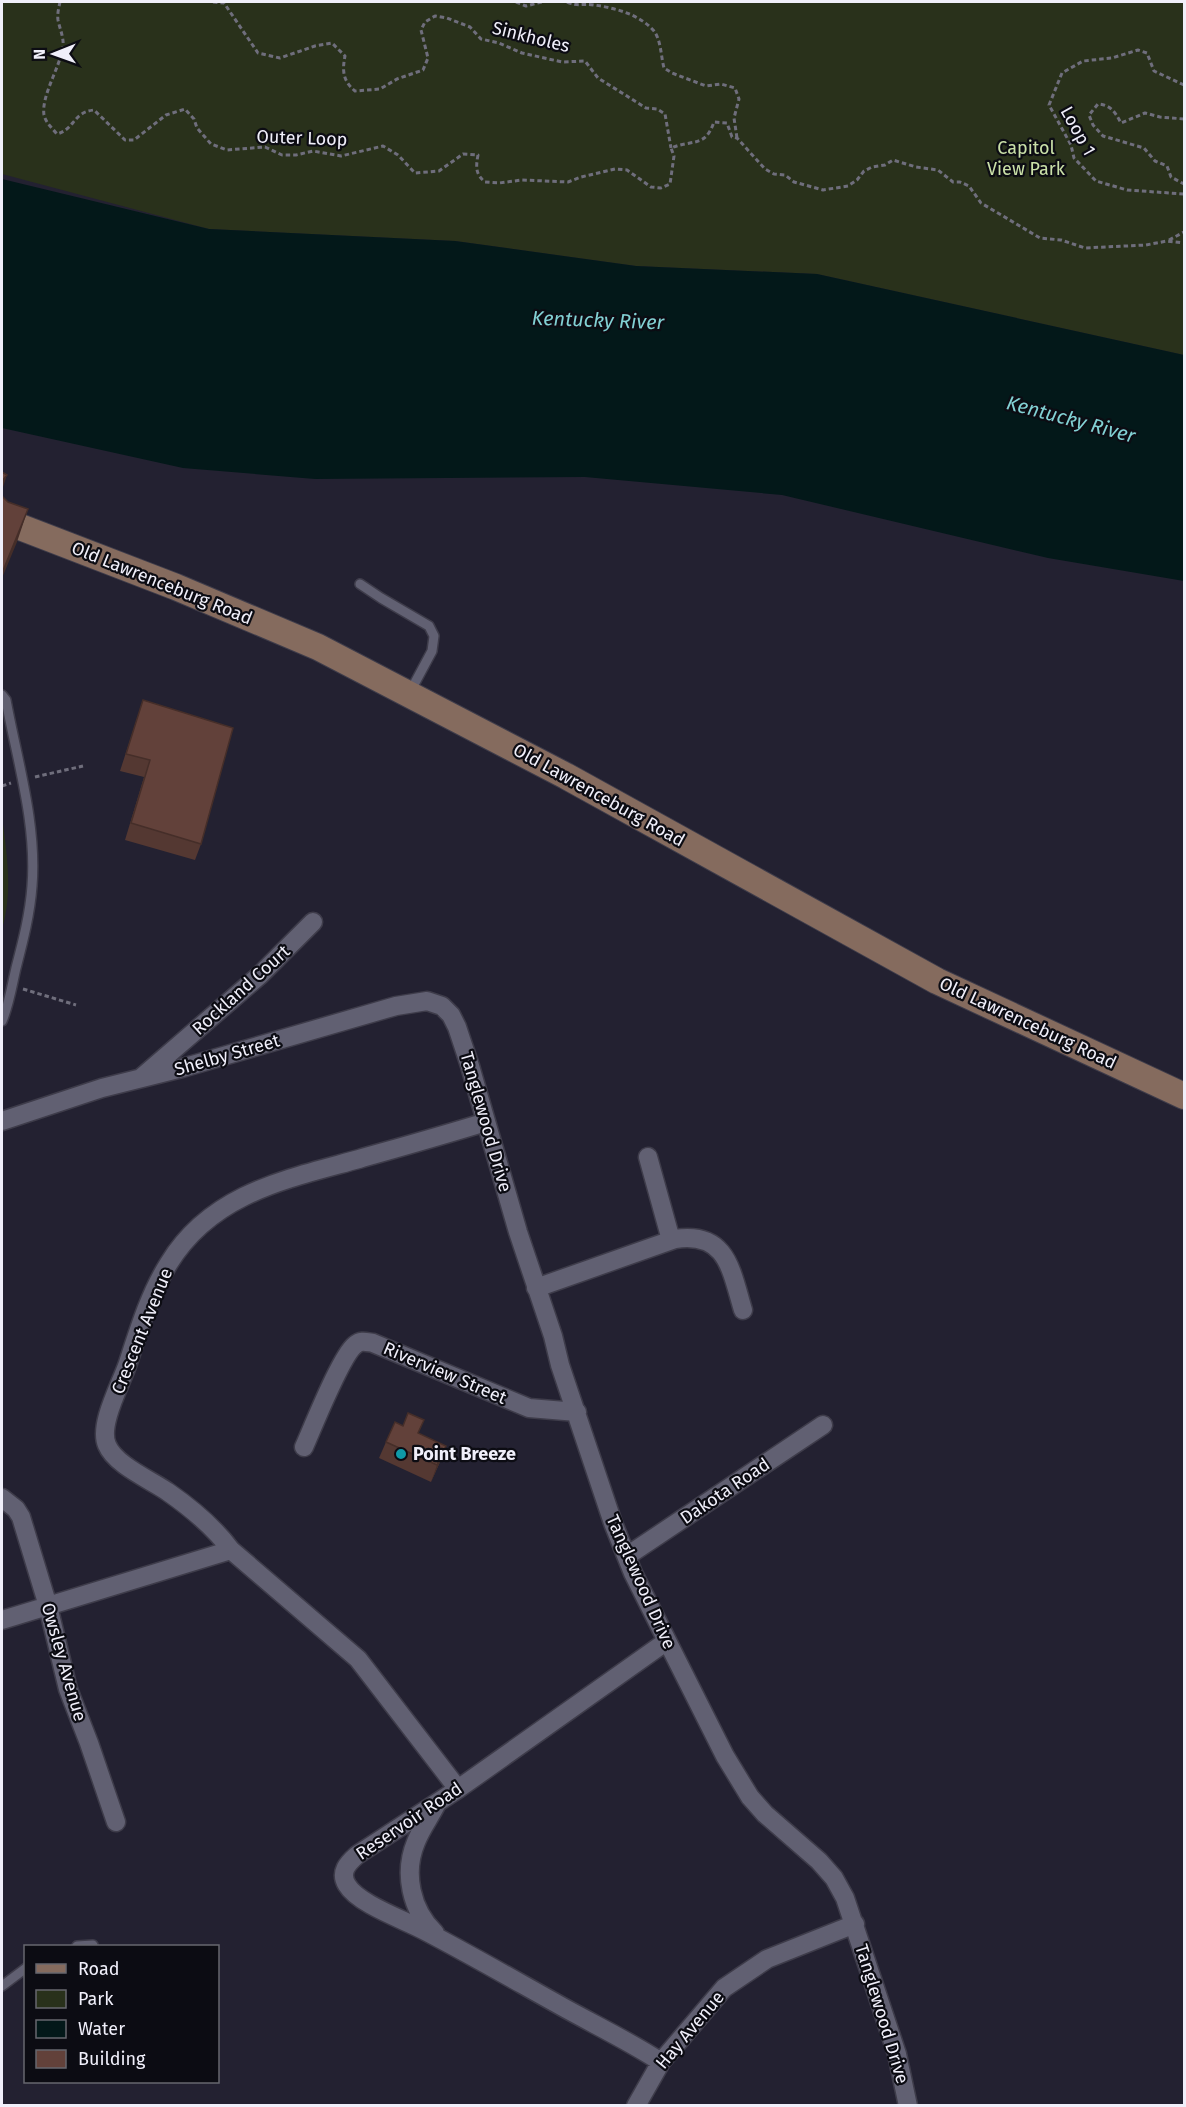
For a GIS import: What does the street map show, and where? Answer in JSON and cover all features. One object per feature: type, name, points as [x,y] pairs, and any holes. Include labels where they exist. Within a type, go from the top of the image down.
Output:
[{"type":"main road","name":"Old Lawrenceburg Road","points":[[2,519],[176,587],[318,647],[566,776],[937,981],[1185,1096]]},
{"type":"street","name":"Rockland Court","points":[[141,1078],[273,964],[313,922]]},
{"type":"street","name":"Shelby Street","points":[[2,1121],[72,1097],[239,1052],[396,1006],[427,1001],[442,1006],[451,1014]]},
{"type":"street","name":"Tanglewood Drive","points":[[451,1014],[553,1336],[560,1365],[604,1498],[627,1556],[725,1756],[750,1797],[765,1814],[819,1861],[834,1878],[845,1898],[897,2054],[908,2106]]},
{"type":"street","name":"Crescent Avenue","points":[[231,1550],[219,1533],[167,1491],[118,1459],[106,1444],[105,1434],[110,1410],[147,1308],[169,1263],[206,1221],[221,1209],[256,1189],[486,1122]]},
{"type":"street","points":[[648,1157],[671,1240]]},
{"type":"street","points":[[536,1288],[671,1240],[688,1237],[700,1238],[721,1250],[728,1260],[743,1310]]},
{"type":"street","name":"Riverview Street","points":[[304,1447],[342,1364],[353,1346],[363,1341],[373,1343],[530,1408],[577,1412]]},
{"type":"street","name":"Dakota Road","points":[[627,1556],[823,1425]]},
{"type":"street","name":"Owsley Avenue","points":[[2,1498],[16,1509],[21,1517],[48,1606],[68,1689],[116,1822]]},
{"type":"street","points":[[2,1620],[231,1550],[358,1659],[458,1789]]},
{"type":"street","name":"Reservoir Road","points":[[661,2062],[625,2039],[358,1896],[345,1883],[343,1876],[344,1868],[357,1855],[458,1789],[667,1641]]},
{"type":"street","points":[[438,1802],[416,1842],[412,1856],[411,1883],[421,1916],[442,1940]]},
{"type":"street","name":"Hay Avenue","points":[[636,2106],[661,2062],[724,1988],[767,1959],[855,1924]]},
{"type":"lane","points":[[360,584],[429,626],[434,636],[432,651],[409,694]]},
{"type":"lane","points":[[2,695],[6,700],[29,821],[33,861],[32,888],[24,939],[2,1021]]},
{"type":"lane","points":[[2,1986],[24,1970]]},
{"type":"path","name":"Outer Loop","points":[[60,2],[58,18],[63,31],[63,45],[59,65],[47,94],[44,112],[48,123],[57,134],[66,131],[78,115],[94,110],[125,140],[134,140],[166,115],[185,109],[194,119],[196,128],[211,144],[227,150],[265,147],[282,155],[313,151],[341,156],[382,146],[398,155],[414,173],[439,171],[464,154],[478,155],[476,167],[478,175],[484,182],[568,183],[581,177],[615,169],[627,170],[651,187],[661,188],[670,184],[674,156],[671,148]]},
{"type":"path","name":"Sinkholes","points":[[213,2],[224,3],[258,53],[280,58],[315,46],[332,43],[345,56],[343,70],[347,84],[355,91],[380,89],[397,79],[423,70],[428,58],[420,30],[425,22],[435,16],[470,27],[481,39],[499,43],[522,53],[562,62],[585,61],[598,78],[646,108],[657,109],[666,114],[671,148]]},
{"type":"path","name":"Sinkholes","points":[[516,2],[526,6],[542,2]]},
{"type":"path","points":[[567,2],[578,6],[589,4],[615,8],[634,17],[654,32],[664,68],[706,86],[721,84],[735,88],[739,99],[734,118],[737,138]]},
{"type":"path","name":"Loop 1","points":[[1185,85],[1154,71],[1147,53],[1138,50],[1112,58],[1083,61],[1062,73],[1049,105],[1071,145],[1074,158],[1096,182],[1127,190],[1185,194]]},
{"type":"path","name":"Loop 1","points":[[1185,119],[1144,113],[1121,123],[1115,112],[1107,105],[1098,104],[1089,115],[1093,125],[1103,136],[1144,148],[1155,160],[1167,166],[1171,177],[1185,184]]},
{"type":"path","points":[[671,148],[683,143],[700,141],[710,133],[714,122],[727,123],[732,137],[737,138],[765,169],[774,174],[785,175],[794,182],[824,190],[848,186],[864,171],[885,165],[893,160],[916,167],[938,170],[953,182],[969,186],[981,203],[1040,238],[1061,240],[1085,249],[1146,246],[1167,241],[1185,232]]},
{"type":"path","points":[[1167,241],[1185,243]]},
{"type":"path","points":[[42,775],[83,766]]},
{"type":"path","points":[[31,991],[76,1005]]},
{"type":"green space","name":"Capitol View Park","points":[[2,2],[1184,2],[1184,355],[817,274],[636,266],[455,241],[209,229],[2,174]]},
{"type":"green space","points":[[2,816],[8,887],[2,929]]},
{"type":"water","name":"Kentucky River","points":[[2,179],[209,229],[455,241],[636,266],[817,274],[1184,355],[1184,581],[1048,558],[782,495],[585,477],[315,479],[183,468],[2,428]]},
{"type":"building","points":[[2,496],[8,502],[28,509],[2,573]]},
{"type":"building","points":[[143,700],[233,728],[201,844],[131,823],[150,760],[126,754]]},
{"type":"building","points":[[408,1413],[424,1420],[418,1433],[446,1446],[437,1465],[386,1442],[395,1422],[403,1426]]},
{"type":"place","name":"Point Breeze","points":[[401,1454]]}]
